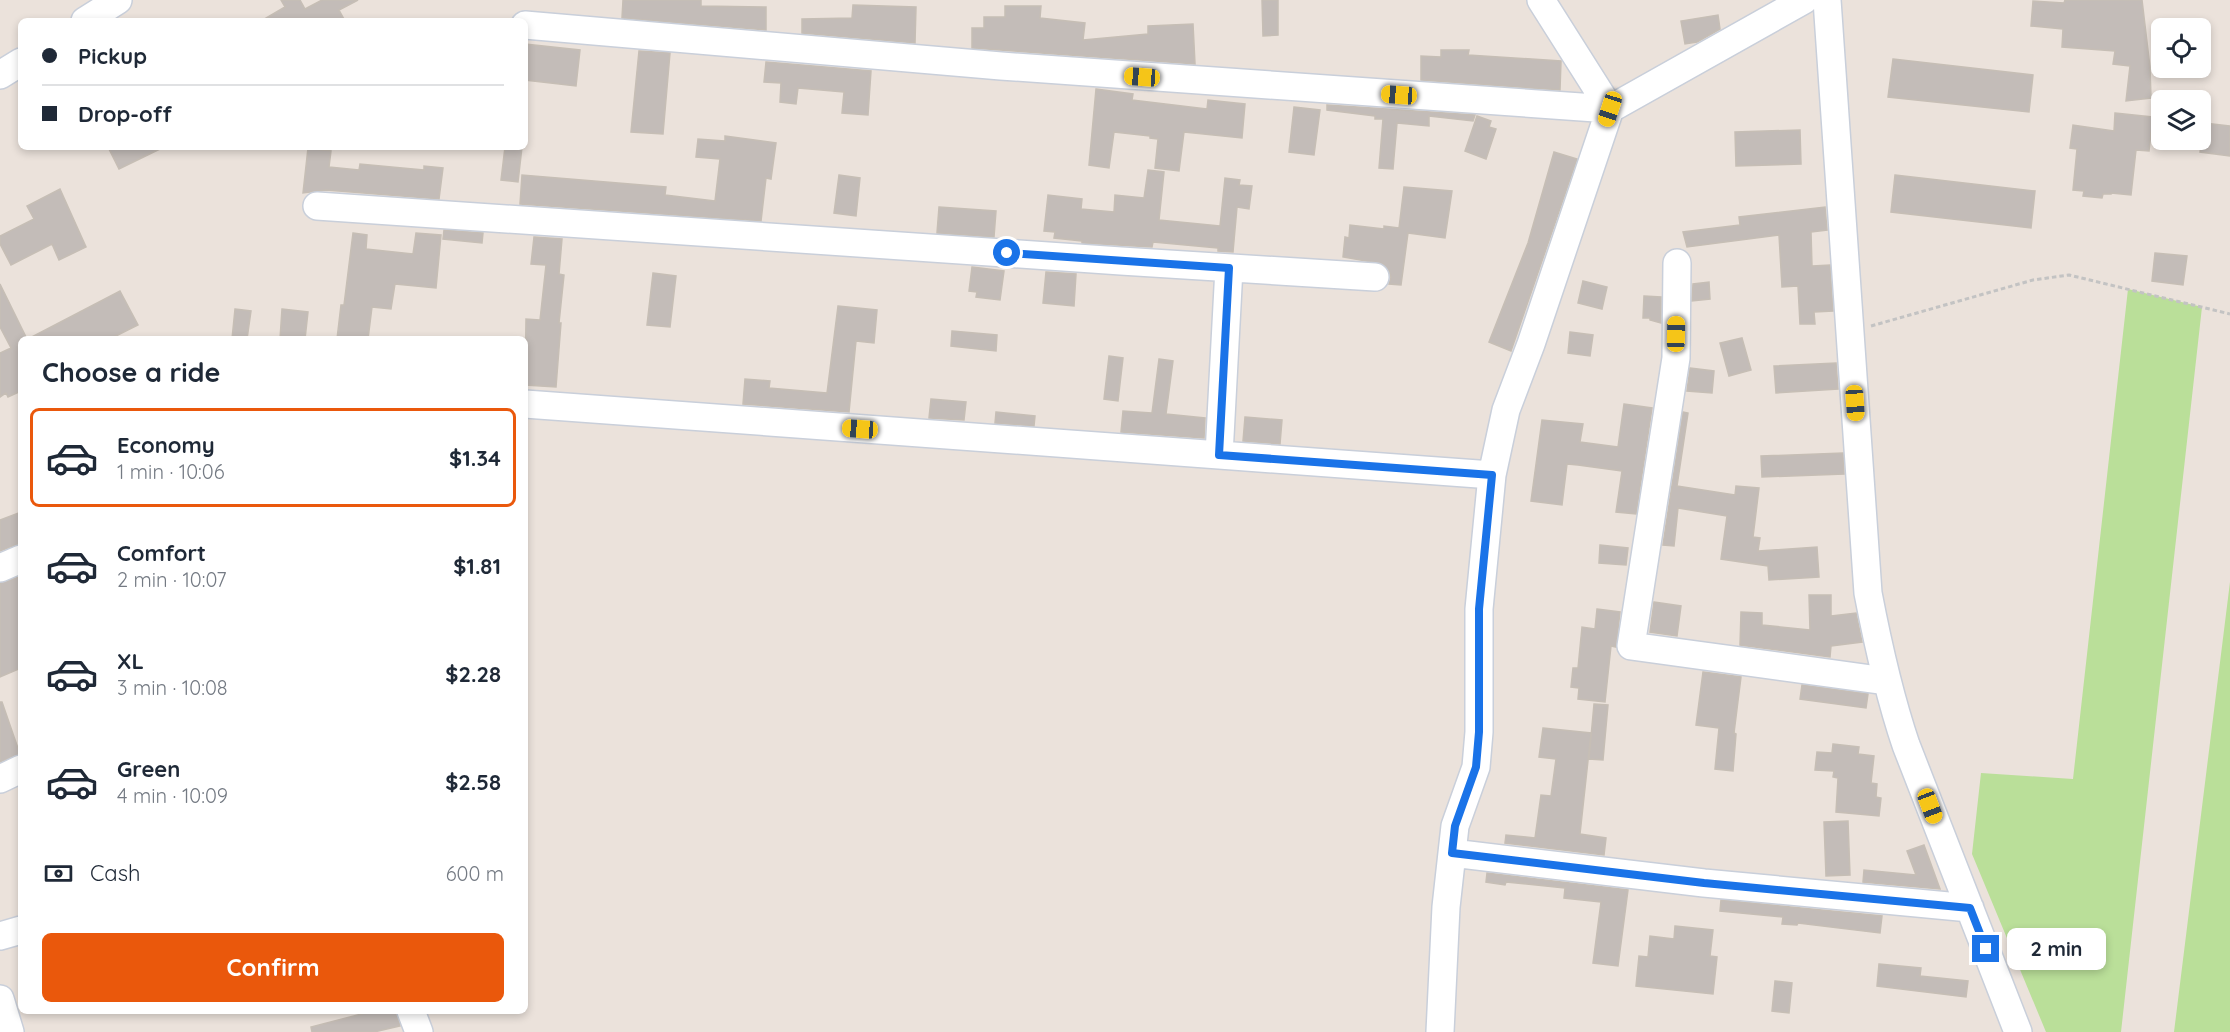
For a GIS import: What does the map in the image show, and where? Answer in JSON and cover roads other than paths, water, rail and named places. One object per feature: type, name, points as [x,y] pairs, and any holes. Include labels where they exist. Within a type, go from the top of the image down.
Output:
[{"type":"street","points":[[90,18],[118,0]]},
{"type":"street","points":[[1541,0],[1610,109]]},
{"type":"street","points":[[528,25],[1000,66],[1610,109],[1804,0]]},
{"type":"street","points":[[1827,0],[1868,593],[1886,681],[1906,746],[2018,1032]]},
{"type":"street","points":[[0,75],[18,64]]},
{"type":"street","points":[[1440,1032],[1446,908],[1455,826],[1476,767],[1479,732],[1479,609],[1492,475],[1506,411],[1531,344],[1610,109]]},
{"type":"street","points":[[317,206],[1375,277]]},
{"type":"street","points":[[1677,263],[1676,358],[1631,646],[1886,681]]},
{"type":"street","points":[[1219,455],[1229,268]]},
{"type":"street","points":[[528,404],[1492,475]]},
{"type":"street","points":[[0,568],[18,560]]},
{"type":"street","points":[[0,778],[18,770]]},
{"type":"street","points":[[1452,853],[1704,883],[1970,908]]},
{"type":"street","points":[[0,936],[18,931]]},
{"type":"street","points":[[0,999],[10,1032]]},
{"type":"street","points":[[412,1014],[418,1032]]}]
